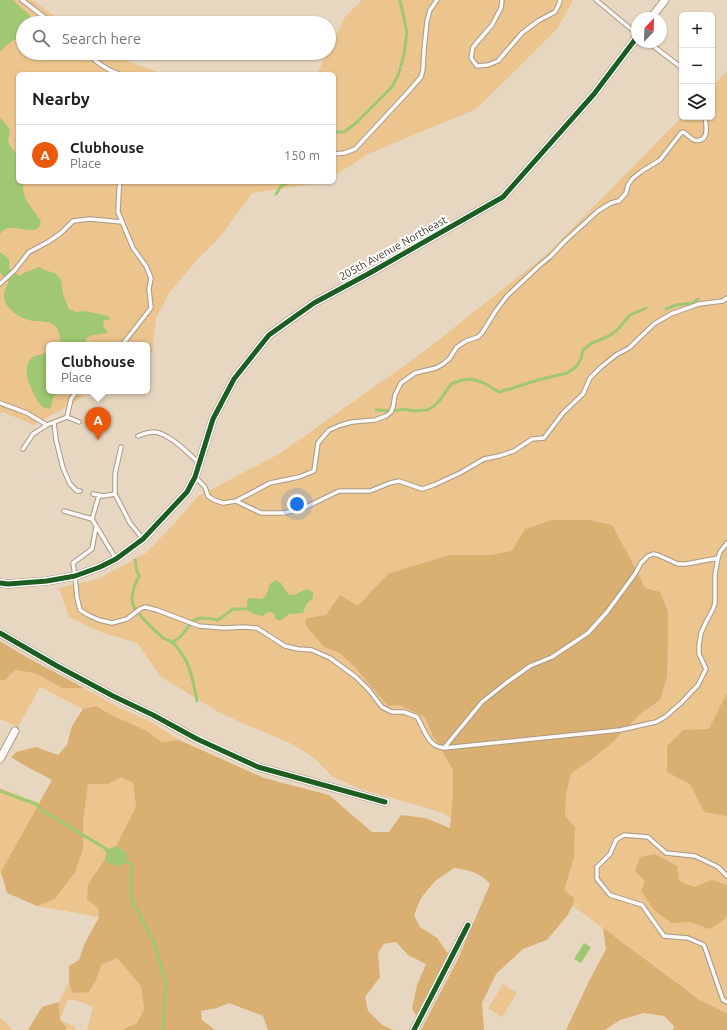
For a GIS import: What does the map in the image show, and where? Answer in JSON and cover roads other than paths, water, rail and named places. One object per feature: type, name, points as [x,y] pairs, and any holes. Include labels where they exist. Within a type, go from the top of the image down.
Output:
[{"type":"street","points":[[656,12],[665,0]]},
{"type":"street","name":"205th Avenue Northeast","points":[[0,583],[8,584],[47,581],[75,576],[100,567],[116,559],[142,539],[187,492],[195,477],[213,419],[223,399],[234,379],[269,335],[314,303],[503,198],[594,94],[631,45]]},
{"type":"street","points":[[0,633],[113,696],[153,715],[197,739],[258,767],[385,802]]},
{"type":"street","points":[[0,759],[15,730]]},
{"type":"street","points":[[414,1030],[468,925]]},
{"type":"lane","points":[[22,0],[43,16]]},
{"type":"lane","points":[[336,154],[355,149],[421,77],[427,21],[430,10],[437,0]]},
{"type":"lane","points":[[502,0],[501,8],[492,25],[473,48],[471,58],[477,66],[488,65],[498,61],[522,34],[538,21],[555,12],[560,0]]},
{"type":"lane","points":[[596,0],[631,29]]},
{"type":"lane","points":[[656,48],[679,66]]},
{"type":"lane","points":[[94,60],[112,72]]},
{"type":"lane","points":[[195,477],[205,487],[208,496],[223,504],[236,501],[270,483],[299,477],[314,471],[318,443],[329,430],[352,422],[375,420],[386,416],[393,407],[395,395],[401,384],[414,373],[436,368],[443,364],[449,359],[457,347],[466,341],[478,337],[507,296],[598,211],[620,201],[626,193],[628,185],[632,179],[660,160],[681,133],[683,132],[692,140],[702,140],[706,133],[705,120]]},
{"type":"lane","points":[[120,184],[118,212],[133,248],[146,266],[151,278],[149,289],[151,308],[124,342]]},
{"type":"lane","points":[[1,283],[15,270],[29,252],[61,233],[73,221],[90,219],[122,222]]},
{"type":"lane","points":[[236,501],[261,513],[283,513],[302,509],[339,491],[370,491],[390,482],[399,482],[422,489],[434,485],[460,473],[484,459],[514,451],[532,439],[544,438],[563,412],[583,394],[590,378],[601,366],[629,348],[654,324],[671,314],[699,304],[723,301],[727,298]]},
{"type":"lane","points":[[67,417],[71,399],[75,394]]},
{"type":"lane","points":[[0,403],[27,413],[47,425]]},
{"type":"lane","points":[[23,449],[33,434],[47,425],[67,417],[79,422]]},
{"type":"lane","points":[[54,422],[56,440],[70,484],[80,491]]},
{"type":"lane","points":[[138,436],[153,432],[162,434],[185,449],[199,463]]},
{"type":"lane","points":[[121,447],[115,474],[115,494],[130,523],[142,539]]},
{"type":"lane","points":[[93,494],[103,496],[115,494]]},
{"type":"lane","points":[[99,495],[92,519],[116,559]]},
{"type":"lane","points":[[64,511],[92,519]]},
{"type":"lane","points":[[96,527],[92,549],[73,563],[80,610],[99,620],[112,623],[127,619],[140,609],[146,607],[200,626],[218,628],[257,628],[285,646],[312,650],[330,658],[356,677],[369,690],[382,707],[392,712],[404,712],[417,717],[428,740],[434,745],[444,748],[620,730],[656,722],[665,717],[698,685],[706,669],[699,654],[699,645],[701,633],[715,603],[715,575],[718,558],[720,552],[727,543]]},
{"type":"lane","points":[[444,748],[482,702],[530,666],[552,657],[588,633],[607,612],[635,574],[641,563],[648,556],[653,554],[658,555],[678,564],[718,558]]},
{"type":"lane","points":[[727,876],[718,867],[695,856],[666,853],[648,837],[624,835],[616,840],[610,854],[597,867],[597,879],[610,895],[642,905],[664,936],[688,938],[704,945],[723,1000],[727,1002]]},
{"type":"waterway","points":[[336,132],[344,132],[356,123],[392,87],[399,73],[404,54],[407,32],[400,0]]},
{"type":"waterway","points":[[276,194],[281,186],[285,184]]},
{"type":"waterway","points":[[666,309],[676,305],[693,303],[698,299]]},
{"type":"waterway","points":[[376,410],[427,410],[433,407],[440,400],[451,384],[462,380],[472,379],[484,383],[499,392],[567,373],[576,367],[581,359],[583,350],[592,343],[609,336],[618,329],[630,315],[646,308]]},
{"type":"waterway","points":[[135,560],[139,576],[133,594],[133,605],[146,622],[163,638],[174,644],[184,657],[191,673],[197,701]]},
{"type":"waterway","points":[[172,642],[180,637],[195,620],[202,618],[218,620],[233,609],[244,609]]},
{"type":"waterway","points":[[0,791],[36,804],[43,811],[108,850]]},
{"type":"waterway","points":[[122,859],[131,864],[131,898],[153,941],[166,982],[163,1030]]},
{"type":"place","name":"Clubhouse","points":[[98,440]]}]
